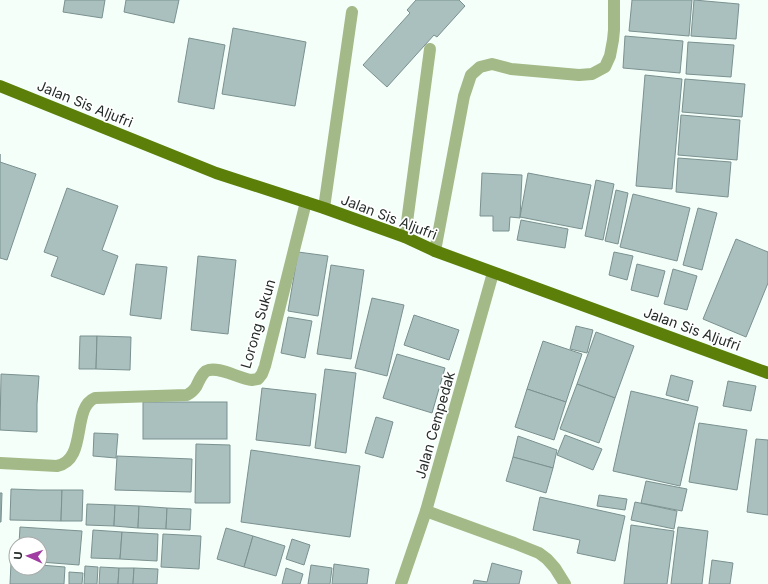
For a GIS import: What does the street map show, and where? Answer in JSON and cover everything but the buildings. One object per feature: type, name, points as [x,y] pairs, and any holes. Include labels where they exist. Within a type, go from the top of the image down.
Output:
[{"type":"main road","name":"Jalan Sis Aljufri","points":[[0,86],[216,173],[324,208],[405,237],[435,251],[493,273],[768,373]]},
{"type":"street","points":[[435,251],[464,96],[471,75],[480,67],[492,64],[511,69],[579,75],[592,74],[605,67],[610,56],[614,30],[614,0]]},
{"type":"street","points":[[324,208],[352,12]]},
{"type":"street","points":[[405,237],[430,49]]},
{"type":"street","name":"Lorong Sukun","points":[[0,463],[57,466],[67,462],[75,449],[83,412],[88,403],[95,398],[187,395],[196,387],[203,374],[208,370],[213,369],[251,380],[258,379],[265,366],[306,202]]},
{"type":"street","name":"Jalan Cempedak","points":[[400,584],[426,511],[493,273]]},
{"type":"street","points":[[426,511],[539,553],[555,568],[565,584]]}]
